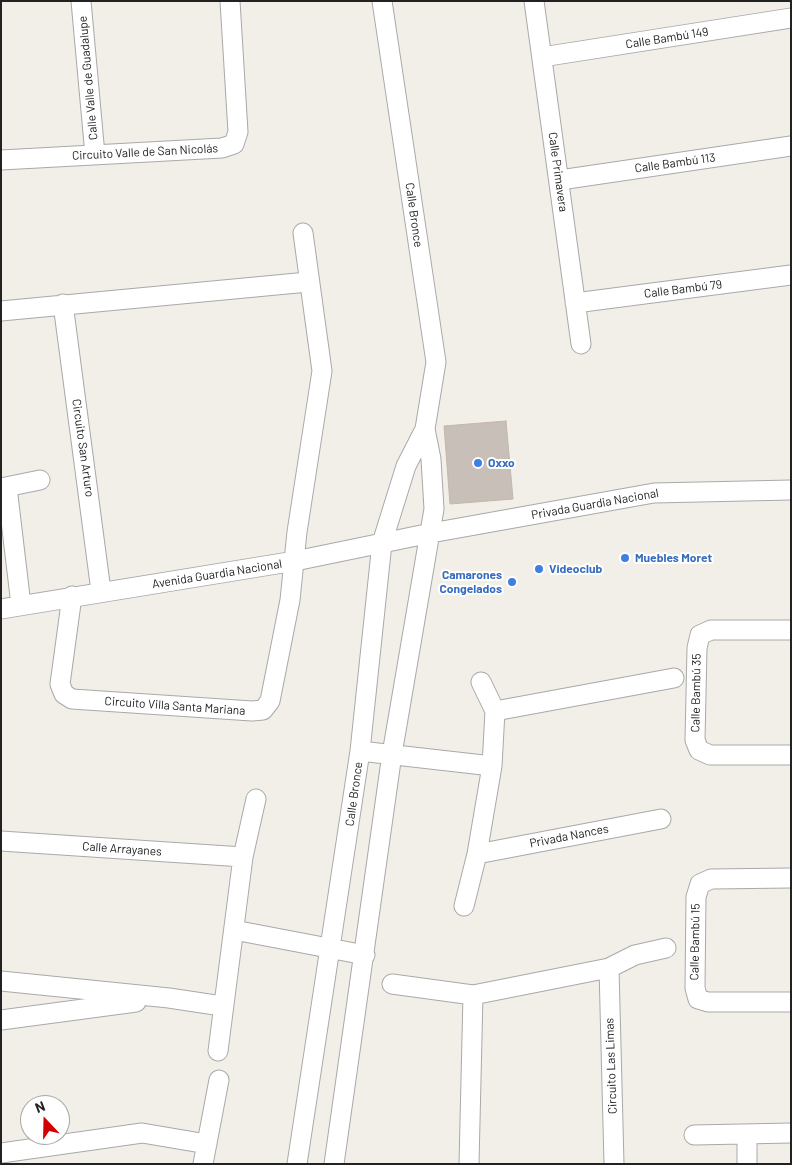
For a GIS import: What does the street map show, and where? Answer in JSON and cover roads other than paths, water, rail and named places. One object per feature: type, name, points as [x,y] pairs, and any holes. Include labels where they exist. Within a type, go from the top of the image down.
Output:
[{"type":"street","name":"Calle Valle de Guadalupe","points":[[81,1],[95,154]]},
{"type":"street","name":"Circuito Valle de San Nicolás","points":[[1,160],[222,148],[234,144],[238,132],[230,1]]},
{"type":"street","name":"Calle Bronce","points":[[297,1164],[360,751],[382,543],[406,466],[425,429],[436,362],[382,1]]},
{"type":"street","name":"Calle Primavera","points":[[534,1],[581,344]]},
{"type":"street","name":"Calle Bambú 149","points":[[542,57],[791,18]]},
{"type":"street","name":"Calle Bambú 113","points":[[560,180],[791,146]]},
{"type":"street","points":[[295,561],[297,532],[322,371],[308,282],[303,233]]},
{"type":"street","name":"Calle Bambú 79","points":[[575,303],[791,275]]},
{"type":"street","points":[[1,311],[308,282]]},
{"type":"street","name":"Circuito San Arturo","points":[[63,304],[101,591]]},
{"type":"street","name":"Calle Bronce","points":[[334,1164],[392,754],[431,534],[434,509],[433,489],[431,459],[425,429]]},
{"type":"street","points":[[21,605],[4,487],[40,480]]},
{"type":"street","name":"Privada Guardia Nacional","points":[[431,534],[654,493],[791,490]]},
{"type":"street","name":"Avenida Guardia Nacional","points":[[1,609],[101,591],[295,561],[431,534]]},
{"type":"street","name":"Circuito Villa Santa Mariana","points":[[72,596],[60,684],[64,694],[72,699],[263,710],[270,701],[290,600],[295,561]]},
{"type":"street","name":"Calle Bambú 35","points":[[791,630],[711,630],[700,635],[697,648],[695,740],[699,750],[710,755],[791,755]]},
{"type":"street","points":[[495,711],[674,678]]},
{"type":"street","points":[[464,906],[477,854],[492,766],[495,711],[481,682]]},
{"type":"street","points":[[360,751],[492,766]]},
{"type":"street","points":[[218,1051],[222,1006],[243,857],[256,799]]},
{"type":"street","name":"Privada Nances","points":[[477,854],[660,819]]},
{"type":"street","name":"Calle Arrayanes","points":[[1,841],[243,857]]},
{"type":"street","name":"Calle Bambú 15","points":[[791,878],[711,879],[700,884],[696,897],[695,988],[698,999],[708,1002],[791,1002]]},
{"type":"street","points":[[234,930],[365,955]]},
{"type":"street","points":[[392,984],[472,996],[609,968],[635,955],[666,948]]},
{"type":"street","name":"Circuito Las Limas","points":[[609,968],[614,1164]]},
{"type":"street","points":[[1,981],[168,998],[222,1006]]},
{"type":"street","points":[[469,1164],[472,996]]},
{"type":"street","points":[[1,1020],[168,998]]},
{"type":"street","points":[[203,1164],[219,1080]]},
{"type":"street","points":[[1,1153],[142,1133],[207,1144]]},
{"type":"street","points":[[694,1135],[791,1133]]},
{"type":"street","points":[[747,1134],[747,1164]]},
{"type":"place","name":"Oxxo","points":[[478,463]]},
{"type":"place","name":"Muebles Moret","points":[[625,558]]},
{"type":"place","name":"Videoclub","points":[[539,569]]},
{"type":"place","name":"Camarones Congelados","points":[[512,582]]}]
